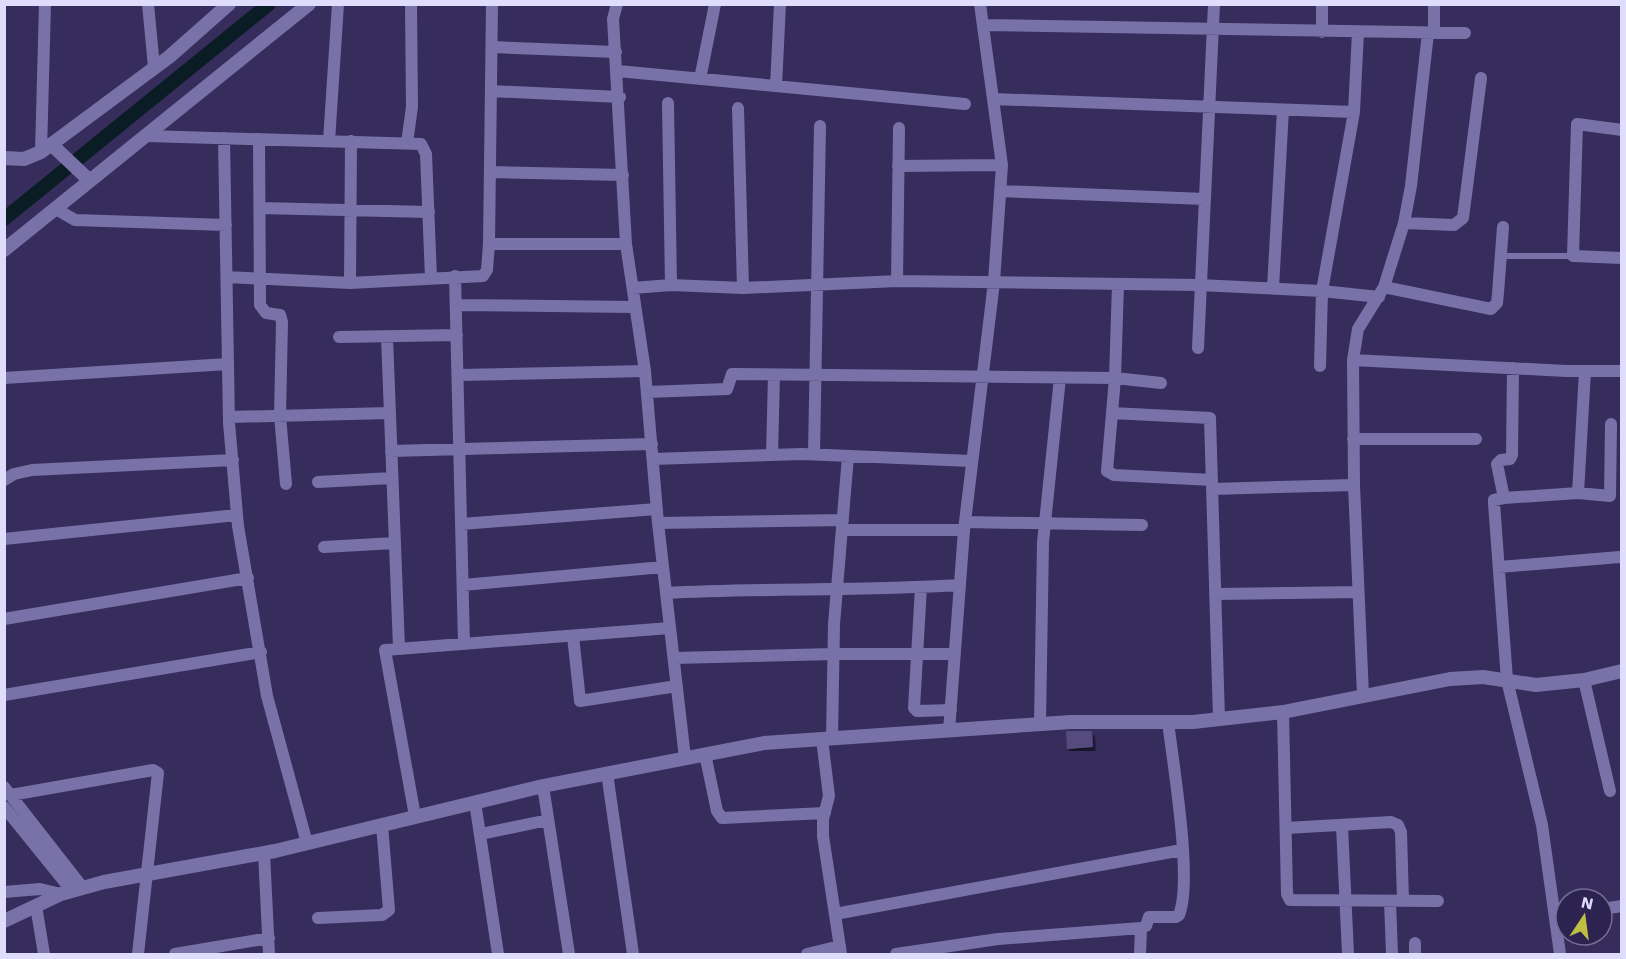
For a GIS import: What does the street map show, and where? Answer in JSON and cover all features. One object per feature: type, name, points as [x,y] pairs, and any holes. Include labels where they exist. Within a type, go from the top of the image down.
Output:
[{"type":"street","points":[[45,4],[51,150],[86,177]]},
{"type":"street","points":[[148,4],[154,67]]},
{"type":"street","points":[[6,160],[24,159],[51,150],[229,4]]},
{"type":"street","points":[[4,250],[56,209],[86,177],[147,136],[309,4]]},
{"type":"street","points":[[329,141],[338,4]]},
{"type":"street","points":[[407,143],[412,107],[411,4]]},
{"type":"street","points":[[226,277],[350,283],[486,274],[489,244],[492,4]]},
{"type":"street","points":[[617,4],[614,19],[620,96],[626,244],[645,371],[658,523],[685,758]]},
{"type":"street","points":[[700,79],[715,4]]},
{"type":"street","points":[[776,86],[780,4]]},
{"type":"street","points":[[949,731],[965,526],[994,282],[1002,165],[980,4]]},
{"type":"street","points":[[1198,348],[1199,285],[1214,4]]},
{"type":"street","points":[[1322,4],[1322,32]]},
{"type":"street","points":[[1363,696],[1354,485],[1353,360],[1358,329],[1381,292],[1404,223],[1411,186],[1434,4]]},
{"type":"street","points":[[983,25],[1465,33]]},
{"type":"street","points":[[1320,366],[1322,291],[1353,112],[1358,32]]},
{"type":"street","points":[[492,47],[616,52]]},
{"type":"street","points":[[618,71],[965,104]]},
{"type":"street","points":[[1404,223],[1454,225],[1463,218],[1482,78]]},
{"type":"street","points":[[491,91],[620,96]]},
{"type":"street","points":[[993,99],[1353,112]]},
{"type":"street","points":[[668,103],[671,285]]},
{"type":"street","points":[[738,108],[742,288]]},
{"type":"street","points":[[1274,288],[1283,110]]},
{"type":"street","points":[[1622,130],[1576,124],[1573,256],[1622,258]]},
{"type":"street","points":[[814,454],[819,284],[820,126]]},
{"type":"street","points":[[897,281],[899,128]]},
{"type":"street","points":[[147,136],[421,144],[426,154],[431,278]]},
{"type":"street","points":[[224,138],[229,417],[237,515],[273,723],[307,843]]},
{"type":"street","points":[[259,139],[261,310],[280,315],[282,322],[280,416],[286,484]]},
{"type":"street","points":[[350,283],[351,141]]},
{"type":"street","points":[[898,166],[1002,165]]},
{"type":"street","points":[[490,172],[623,175]]},
{"type":"street","points":[[1000,191],[1205,199]]},
{"type":"street","points":[[260,208],[429,212]]},
{"type":"street","points":[[56,209],[75,220],[226,225]]},
{"type":"street","points":[[633,288],[671,285],[742,288],[897,281],[1199,285],[1381,292],[1491,309],[1497,303],[1503,227]]},
{"type":"street","points":[[489,244],[626,244]]},
{"type":"street","points":[[455,276],[464,644]]},
{"type":"street","points":[[1118,284],[1115,378],[1107,466],[1110,474],[1212,485],[1354,485]]},
{"type":"street","points":[[456,305],[635,307]]},
{"type":"street","points":[[339,338],[457,335]]},
{"type":"street","points":[[387,337],[399,648]]},
{"type":"street","points":[[1353,360],[1622,371]]},
{"type":"street","points":[[4,378],[228,364]]},
{"type":"street","points":[[1504,498],[1497,464],[1512,455],[1513,368]]},
{"type":"street","points":[[458,375],[645,371]]},
{"type":"street","points":[[1578,493],[1585,371]]},
{"type":"street","points":[[647,392],[728,389],[732,374],[1115,378],[1161,383]]},
{"type":"street","points":[[772,455],[774,375]]},
{"type":"street","points":[[1040,724],[1045,525],[1060,378]]},
{"type":"street","points":[[229,417],[390,413]]},
{"type":"street","points":[[1112,413],[1210,418],[1219,719]]},
{"type":"street","points":[[1554,887],[1542,825],[1507,680],[1494,500],[1578,493],[1610,496],[1611,424]]},
{"type":"street","points":[[1353,439],[1476,439]]},
{"type":"street","points":[[391,450],[652,444]]},
{"type":"street","points":[[653,459],[814,454],[972,461]]},
{"type":"street","points":[[807,954],[841,950],[823,836],[829,796],[827,739],[848,456]]},
{"type":"street","points":[[4,480],[14,474],[32,470],[232,460]]},
{"type":"street","points":[[318,482],[392,478]]},
{"type":"street","points":[[461,524],[657,509]]},
{"type":"street","points":[[4,538],[76,529],[237,515]]},
{"type":"street","points":[[658,523],[1142,525]]},
{"type":"street","points":[[324,547],[395,543]]},
{"type":"street","points":[[1499,567],[1620,557]]},
{"type":"street","points":[[463,585],[663,567]]},
{"type":"street","points":[[4,619],[248,578]]},
{"type":"street","points":[[666,593],[960,585]]},
{"type":"street","points":[[921,587],[915,710],[951,710]]},
{"type":"street","points":[[1215,594],[1358,592]]},
{"type":"street","points":[[415,816],[386,650],[670,628]]},
{"type":"street","points":[[573,636],[579,701],[677,686]]},
{"type":"street","points":[[4,695],[261,652]]},
{"type":"street","points":[[674,658],[955,654]]},
{"type":"street","points":[[4,921],[72,891],[264,853],[543,786],[764,743],[1040,724],[1219,719],[1283,712],[1450,679],[1483,676],[1536,685],[1584,680],[1622,671]]},
{"type":"street","points":[[1584,680],[1610,791]]},
{"type":"street","points":[[1283,712],[1287,894],[1290,900],[1438,901]]},
{"type":"street","points":[[896,954],[998,939],[1141,928],[1146,926],[1149,917],[1179,915],[1183,900],[1182,850],[1168,722]]},
{"type":"street","points":[[705,754],[717,811],[722,818],[825,813]]},
{"type":"street","points":[[72,891],[8,791],[156,771],[159,776],[138,954]]},
{"type":"street","points":[[607,773],[633,954]]},
{"type":"street","points":[[543,786],[569,954]]},
{"type":"street","points":[[475,802],[498,954]]},
{"type":"street","points":[[4,807],[72,891]]},
{"type":"street","points":[[481,834],[548,820]]},
{"type":"street","points":[[1286,828],[1391,822],[1398,825],[1401,832],[1392,954]]},
{"type":"street","points":[[318,918],[382,915],[388,910],[382,825]]},
{"type":"street","points":[[1342,826],[1348,954]]},
{"type":"street","points":[[835,914],[1182,850]]},
{"type":"street","points":[[264,853],[269,954]]},
{"type":"street","points":[[4,891],[40,889],[72,891]]},
{"type":"street","points":[[36,906],[44,954]]},
{"type":"street","points":[[1140,954],[1141,928]]},
{"type":"street","points":[[175,954],[269,938]]},
{"type":"lane","points":[[1501,256],[1573,256]]},
{"type":"building","points":[[1066,731],[1092,731],[1093,747],[1067,749]]},
{"type":"waterway","points":[[4,219],[269,4]]}]
